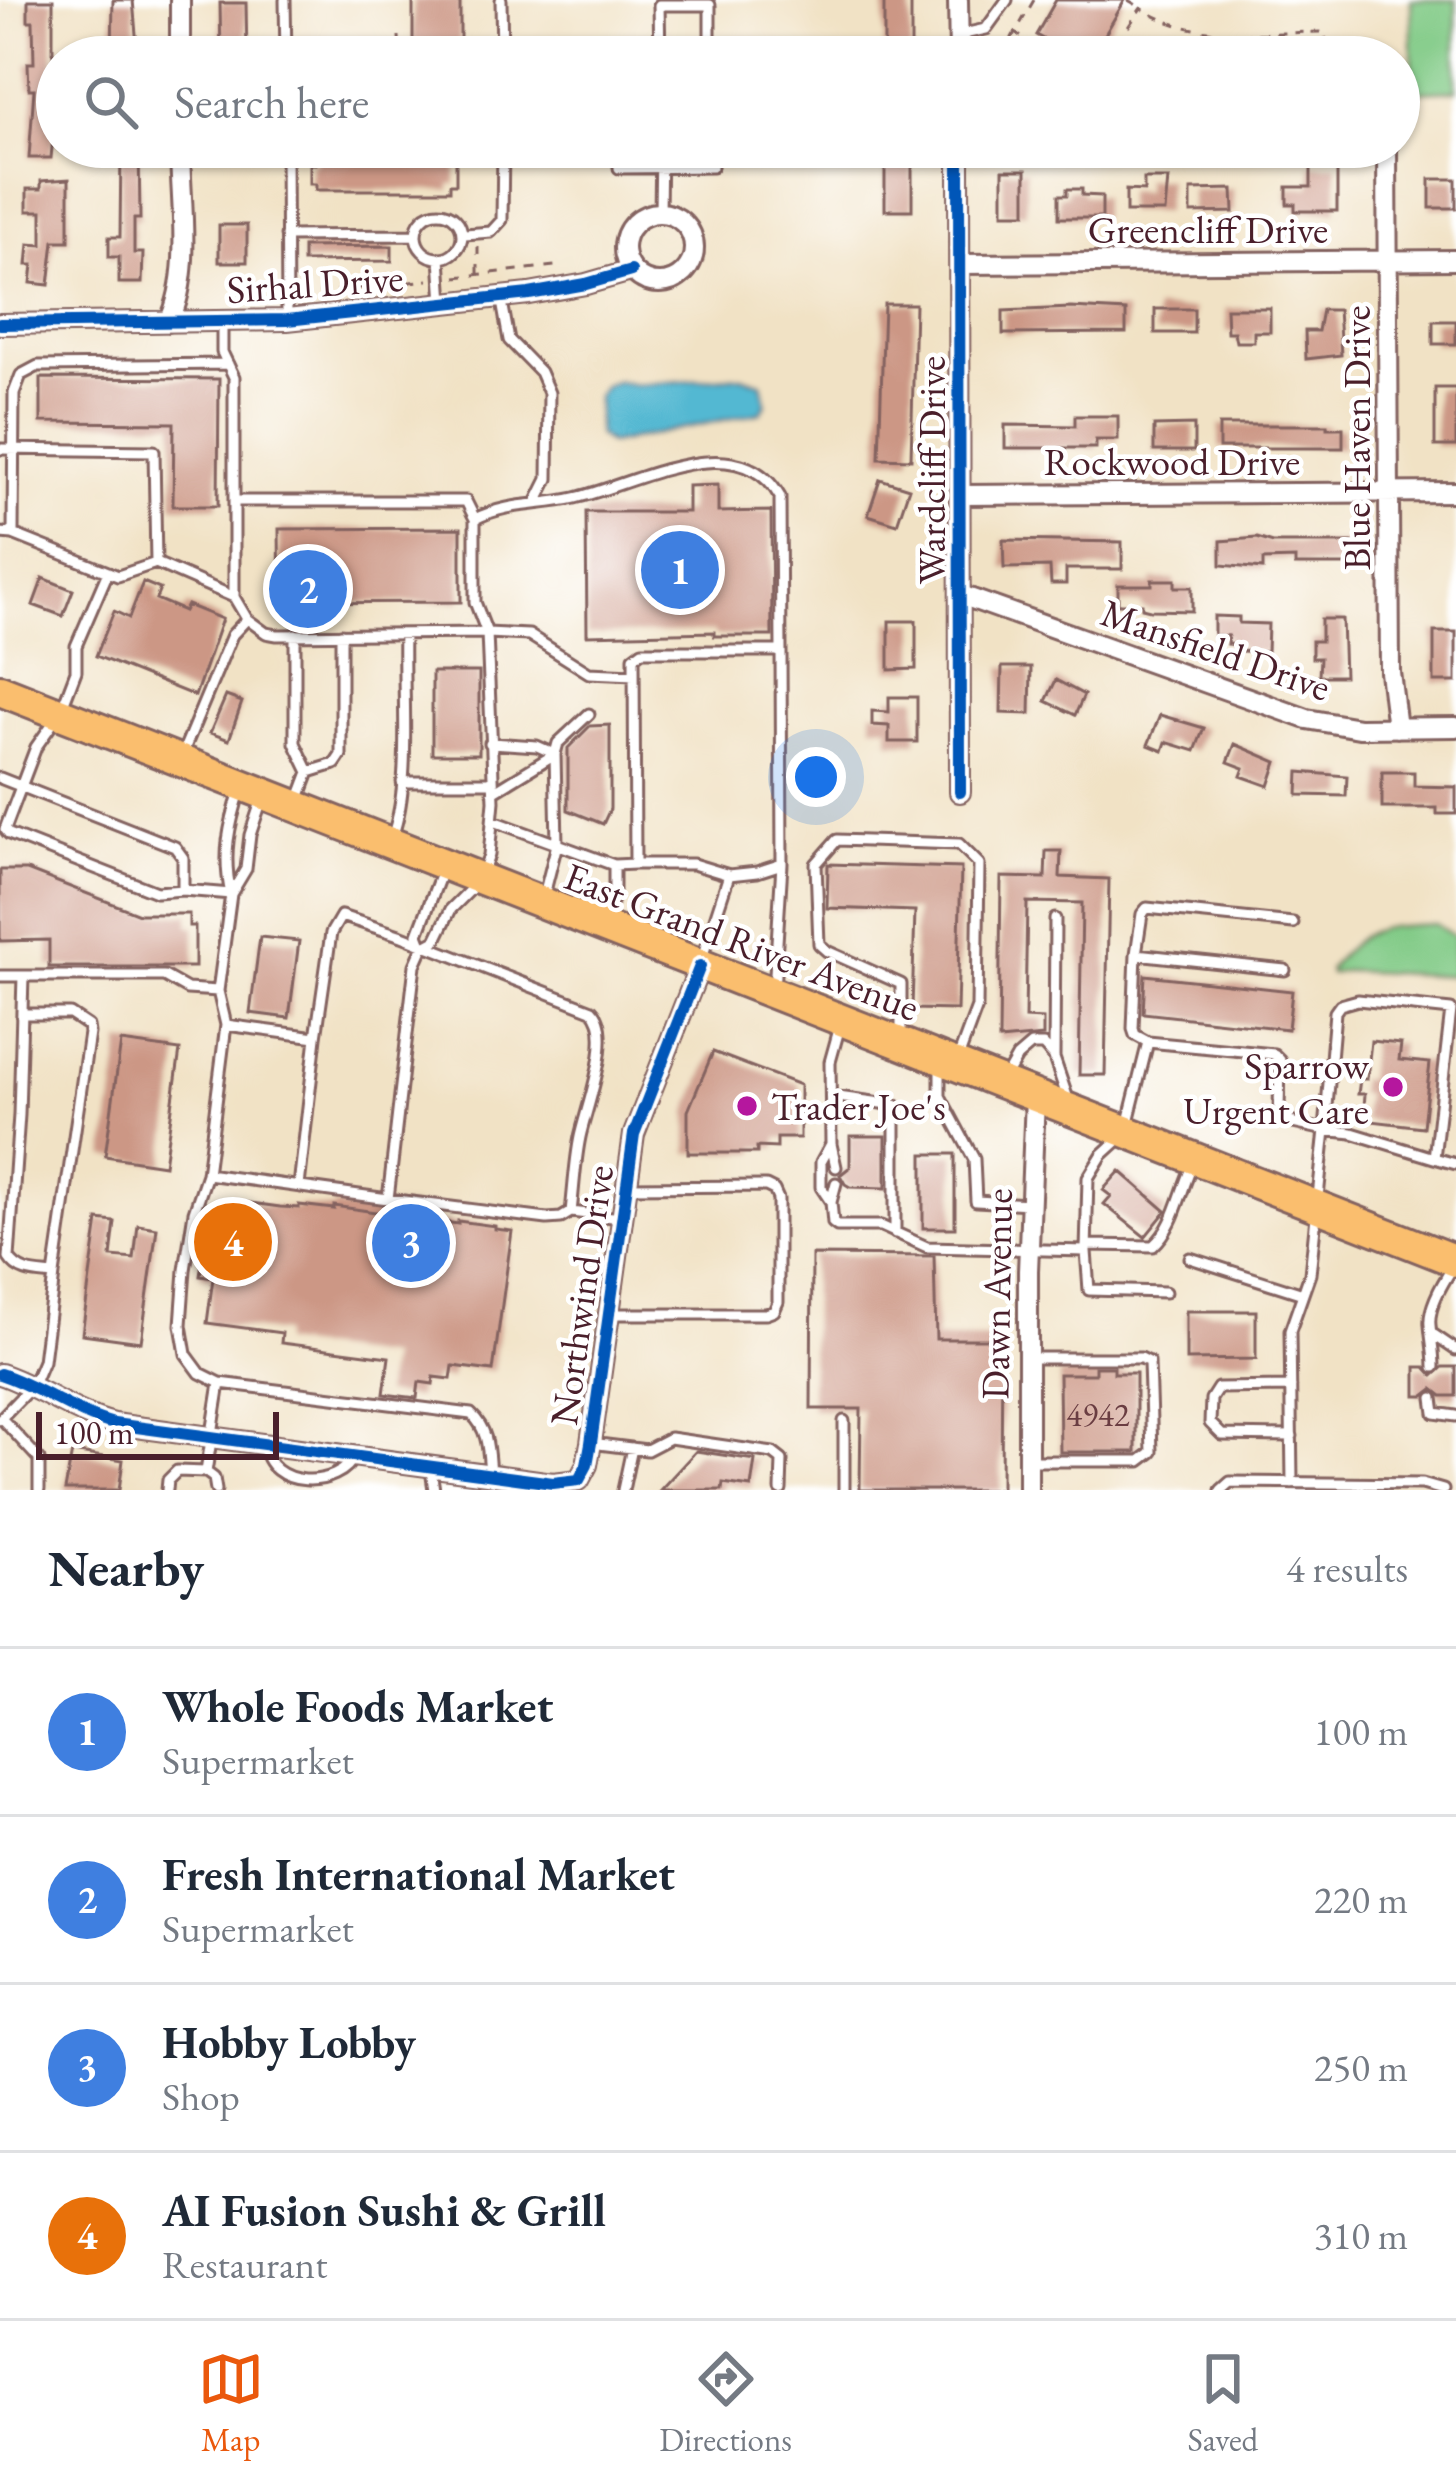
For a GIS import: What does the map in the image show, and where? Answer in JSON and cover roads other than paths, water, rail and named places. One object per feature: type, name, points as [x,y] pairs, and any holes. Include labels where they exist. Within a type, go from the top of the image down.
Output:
[{"type":"main road","name":"East Grand River Avenue","points":[[0,691],[1456,1262]]},
{"type":"street","points":[[180,0],[180,36]]},
{"type":"street","points":[[958,0],[958,35]]},
{"type":"street","points":[[169,322],[182,266],[180,168]]},
{"type":"street","name":"Wardcliff Drive","points":[[959,168],[960,792]]},
{"type":"street","name":"Blue Haven Drive","points":[[1387,168],[1390,672],[1397,728]]},
{"type":"street","points":[[631,271],[624,237],[638,219],[660,212]]},
{"type":"street","name":"Sirhal Drive","points":[[0,324],[286,320],[558,290],[631,271],[663,283],[674,280],[691,263],[694,252],[689,230],[672,214],[660,212]]},
{"type":"street","name":"Greencliff Drive","points":[[960,264],[1456,260]]},
{"type":"street","name":"Rockwood Drive","points":[[961,495],[1456,492]]},
{"type":"street","name":"Mansfield Drive","points":[[961,595],[1306,719],[1359,728],[1456,728]]},
{"type":"street","name":"Northwind Drive","points":[[0,1374],[33,1385],[94,1419],[582,1485],[634,1134],[700,966]]},
{"type":"street","name":"Dawn Avenue","points":[[1028,1490],[1035,1098]]},
{"type":"lane","points":[[285,0],[286,36]]},
{"type":"lane","points":[[501,0],[502,36]]},
{"type":"lane","points":[[958,35],[986,28],[1007,0]]},
{"type":"lane","points":[[660,36],[659,5],[710,5],[710,36]]},
{"type":"lane","points":[[286,168],[286,320]]},
{"type":"lane","points":[[465,234],[490,232],[502,220],[503,168]]},
{"type":"lane","points":[[660,168],[660,212]]},
{"type":"lane","points":[[414,235],[421,219],[439,213],[456,218],[465,234]]},
{"type":"lane","points":[[414,235],[422,251],[440,258],[458,250],[465,234]]},
{"type":"lane","points":[[286,236],[414,235]]},
{"type":"lane","points":[[440,258],[443,303]]},
{"type":"lane","points":[[501,296],[509,340],[540,372],[549,393],[548,479],[537,501]]},
{"type":"lane","points":[[222,321],[222,352],[234,376],[234,597]]},
{"type":"lane","points":[[13,534],[16,383],[30,368],[228,364]]},
{"type":"lane","points":[[0,449],[154,451],[156,562]]},
{"type":"lane","points":[[475,519],[506,507],[575,498],[702,462],[727,461],[761,472],[780,497],[782,863],[774,996]]},
{"type":"lane","points":[[234,501],[459,500],[471,505],[476,602],[488,634],[494,821],[480,880],[451,909],[436,940],[423,946]]},
{"type":"lane","points":[[0,533],[124,576],[156,562],[234,597],[247,620],[266,633],[529,634],[589,673],[634,675]]},
{"type":"lane","points":[[107,572],[76,646],[76,671],[60,713],[37,747],[6,822],[8,834],[156,892],[231,894]]},
{"type":"lane","points":[[180,761],[232,635],[247,620]]},
{"type":"lane","points":[[295,634],[295,742],[309,772],[296,806]]},
{"type":"lane","points":[[309,772],[335,764],[341,755],[341,634]]},
{"type":"lane","points":[[389,844],[399,819],[402,782],[404,634]]},
{"type":"lane","points":[[635,863],[634,657],[642,650],[781,651]]},
{"type":"lane","points":[[541,904],[557,844],[555,754],[562,737],[589,714]]},
{"type":"lane","points":[[490,742],[537,746],[555,754]]},
{"type":"lane","points":[[402,782],[493,787],[555,754]]},
{"type":"lane","points":[[0,778],[175,847],[183,858],[183,890]]},
{"type":"lane","points":[[253,790],[229,825],[224,866],[231,894],[218,991],[226,1025],[207,1174],[194,1212],[181,1325],[186,1354],[200,1372],[220,1383],[471,1414],[482,1424],[490,1474]]},
{"type":"lane","points":[[231,894],[246,869],[253,790]]},
{"type":"lane","points":[[494,821],[614,865],[693,863],[729,875],[782,863]]},
{"type":"lane","points":[[901,1045],[901,984],[827,952],[819,944],[816,864],[837,840],[959,844],[979,864],[977,1007],[947,1064],[940,1096],[974,1159],[976,1201],[1030,1204]]},
{"type":"lane","points":[[388,1198],[414,973],[423,946],[418,934],[444,865]]},
{"type":"lane","points":[[602,928],[614,897],[614,865]]},
{"type":"lane","points":[[700,966],[729,875]]},
{"type":"lane","points":[[1293,923],[1147,908],[1136,955],[1135,1035],[1148,1042],[1274,1054],[1280,1060],[1278,1103],[1283,1118],[1456,1164]]},
{"type":"lane","points":[[299,1186],[331,933],[337,920],[350,916],[592,1010],[599,1017],[596,1081],[580,1136],[571,1212]]},
{"type":"lane","points":[[1055,919],[1054,1058],[1072,1113]]},
{"type":"lane","points":[[1136,955],[1286,970]]},
{"type":"lane","points":[[0,976],[164,976],[187,989],[218,991]]},
{"type":"lane","points":[[22,976],[9,1258],[26,1272],[54,1275]]},
{"type":"lane","points":[[1292,1483],[1290,1331],[1310,1274],[1340,1005],[1358,1000],[1453,1010],[1434,1158]]},
{"type":"lane","points":[[22,1014],[70,1014],[89,1033],[43,1361],[33,1385],[1,1419],[39,1460],[39,1490]]},
{"type":"lane","points":[[836,1168],[831,1144],[830,1062],[841,1021]]},
{"type":"lane","points":[[226,1025],[316,1037]]},
{"type":"lane","points":[[1148,1042],[1125,1134],[1102,1155],[1088,1178],[1086,1248],[1089,1290],[1165,1292]]},
{"type":"lane","points":[[1001,1085],[1017,1057],[1031,1045],[1043,1045],[1054,1058]]},
{"type":"lane","points":[[831,1096],[896,1105],[896,1233]]},
{"type":"lane","points":[[831,1144],[821,1162],[821,1187],[831,1202]]},
{"type":"lane","points":[[836,1184],[832,1223],[881,1226],[927,1247],[1153,1246],[1174,1217],[1194,1161]]},
{"type":"lane","points":[[207,1174],[547,1219],[571,1212],[620,1218]]},
{"type":"lane","points":[[608,1314],[766,1314],[777,1307],[778,1198],[774,1190],[766,1186],[626,1187]]},
{"type":"lane","points":[[1190,1258],[1303,1294]]},
{"type":"lane","points":[[1434,1367],[1430,1322],[1441,1285],[1456,1262]]},
{"type":"lane","points":[[1434,1335],[1456,1350]]},
{"type":"lane","points":[[1028,1358],[1149,1361],[1152,1431],[1151,1452],[1140,1461],[1028,1461]]},
{"type":"lane","points":[[206,1472],[220,1383]]},
{"type":"lane","points":[[1292,1387],[1225,1386],[1210,1399],[1210,1424],[1216,1433],[1292,1436]]},
{"type":"lane","points":[[1433,1397],[1435,1414],[1456,1416]]},
{"type":"lane","points":[[844,1421],[844,1490]]},
{"type":"lane","points":[[591,1443],[647,1450],[670,1438],[773,1453],[782,1460],[781,1490]]},
{"type":"lane","points":[[264,1444],[271,1470],[287,1481],[328,1486],[339,1481],[355,1455]]},
{"type":"lane","points":[[623,1490],[632,1448]]},
{"type":"lane","points":[[428,1466],[434,1475],[434,1490]]},
{"type":"lane","points":[[167,1490],[168,1480],[177,1472],[206,1472],[214,1478],[216,1490]]},
{"type":"lane","points":[[1221,1490],[1229,1482],[1422,1484],[1442,1490]]},
{"type":"water","points":[[742,376],[762,383],[766,404],[761,412],[609,444],[598,435],[597,397],[604,386],[617,381],[635,385]]},
{"type":"place","name":"Whole Foods Market","points":[[680,570]]},
{"type":"place","name":"Fresh International Market","points":[[308,589]]},
{"type":"place","name":"Sparrow Urgent Care","points":[[1393,1087]]},
{"type":"place","name":"Trader Joe's","points":[[747,1106]]},
{"type":"place","name":"AI Fusion Sushi & Grill","points":[[233,1242]]},
{"type":"place","name":"Hobby Lobby","points":[[411,1243]]}]
